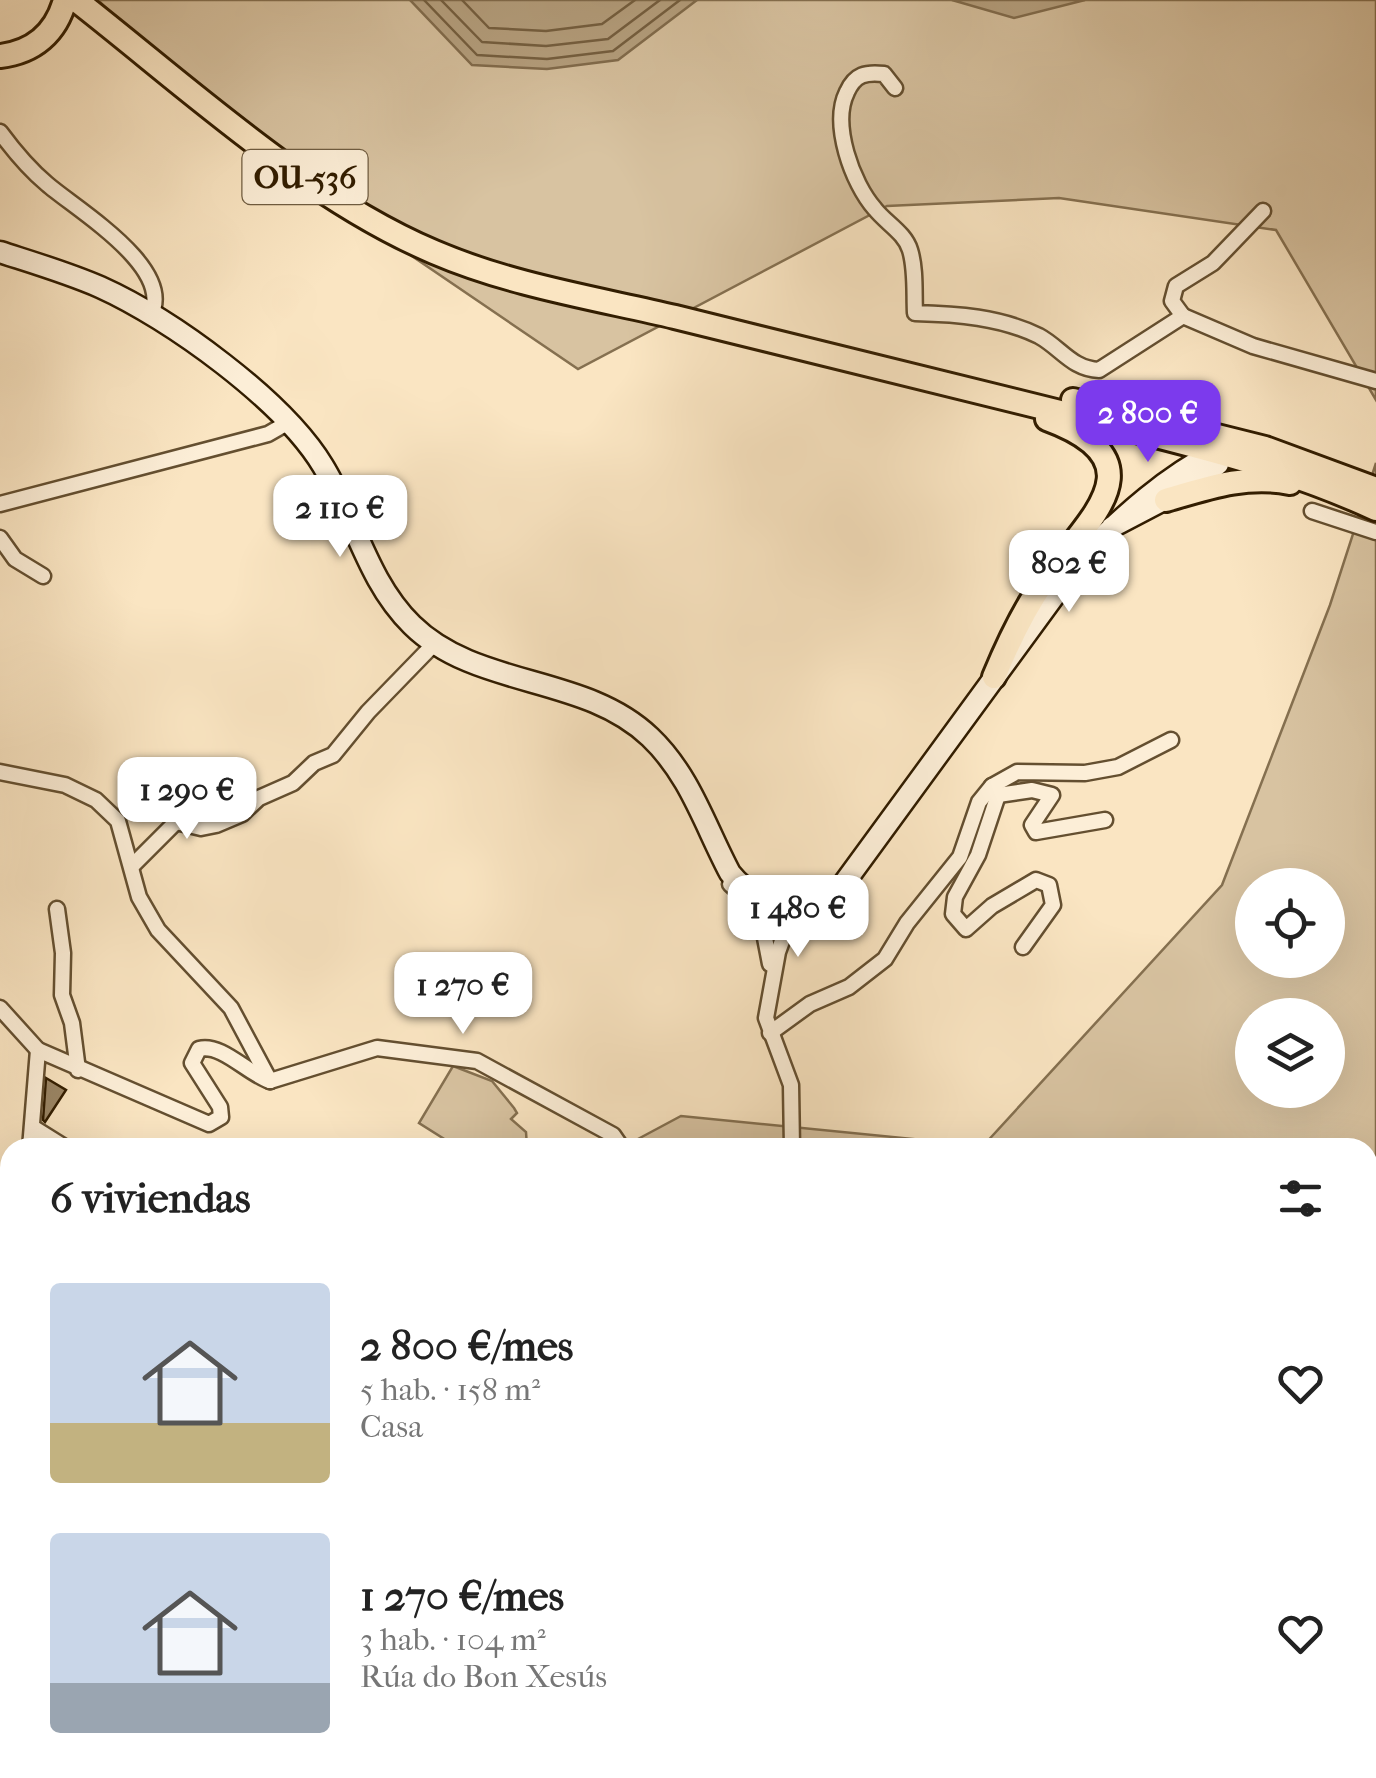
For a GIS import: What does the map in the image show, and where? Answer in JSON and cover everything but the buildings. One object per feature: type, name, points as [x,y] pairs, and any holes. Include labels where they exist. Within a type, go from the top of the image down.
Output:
[{"type":"main road","points":[[0,56],[26,50],[48,35],[65,0]]},
{"type":"main road","name":"OU-536","points":[[88,4],[333,198],[430,251],[760,338],[867,362],[1053,395],[1219,434],[1376,489]]},
{"type":"main road","points":[[0,252],[78,278],[150,316],[276,408],[324,468],[370,565],[398,610],[434,644],[464,661],[604,708],[648,735],[679,770],[741,887],[775,907],[824,891],[880,836],[1066,577],[1112,527],[1157,489],[1217,452],[1242,450],[1318,470],[1376,475]]},
{"type":"main road","name":"OU-536","points":[[553,283],[1217,452],[1310,480],[1376,511]]},
{"type":"main road","points":[[867,362],[1063,425],[1089,440],[1105,460],[1110,485],[1107,496],[1034,596],[994,677]]},
{"type":"main road","points":[[1053,395],[1099,414],[1201,439],[1217,452],[1214,470],[1112,527]]},
{"type":"main road","points":[[1318,470],[1376,499]]},
{"type":"main road","points":[[1166,500],[1228,482],[1260,480],[1304,486],[1376,511]]},
{"type":"main road","points":[[710,828],[750,878],[787,891],[824,891]]},
{"type":"street","points":[[895,88],[884,74],[866,72],[852,81],[841,104],[856,179],[870,204],[905,238],[912,253],[915,313],[982,318],[1014,327],[1041,337],[1082,370],[1099,370],[1183,316]]},
{"type":"street","points":[[0,132],[43,180],[124,244],[155,294],[157,304],[150,316]]},
{"type":"street","points":[[1263,211],[1213,264],[1176,286],[1172,301],[1183,316],[1253,346],[1376,381]]},
{"type":"street","points":[[0,504],[268,434],[289,422]]},
{"type":"street","points":[[1312,511],[1376,532]]},
{"type":"street","points":[[0,538],[15,559],[43,576]]},
{"type":"street","points":[[176,822],[201,828],[216,825],[242,814],[259,798],[293,783],[314,764],[334,754],[368,712],[434,644]]},
{"type":"street","points":[[770,1033],[810,1004],[848,987],[884,959],[907,923],[960,857],[979,802],[1016,772],[1085,772],[1118,767],[1171,740]]},
{"type":"street","points":[[0,772],[65,785],[96,800],[118,821],[139,896],[158,930],[231,1008],[270,1081]]},
{"type":"street","points":[[132,866],[176,822],[191,785]]},
{"type":"street","points":[[995,791],[1032,790],[1052,795],[1032,825],[1036,832],[1105,820]]},
{"type":"street","points":[[995,791],[978,856],[955,897],[953,914],[966,929],[1013,891],[1036,880],[1049,885],[1053,905],[1023,947]]},
{"type":"street","points":[[750,878],[775,907],[766,1018],[791,1085],[792,1138]]},
{"type":"street","points":[[770,985],[769,953],[775,907]]},
{"type":"street","points":[[56,909],[63,953],[62,995],[72,1023],[78,1070]]},
{"type":"street","points":[[0,1008],[38,1050],[78,1070],[148,1094],[209,1124],[222,1117],[220,1107],[192,1063],[199,1049],[207,1046],[217,1050],[254,1076],[270,1081],[377,1048],[476,1062],[614,1138]]},
{"type":"street","points":[[38,1050],[30,1121],[50,1138]]},
{"type":"street","points":[[32,1138],[34,1128]]},
{"type":"shaded area","points":[[98,0],[1376,0],[1376,400],[1276,230],[1059,198],[887,206],[578,369],[231,133]]},
{"type":"shaded area","points":[[1376,463],[1376,1138],[990,1138],[1222,885],[1330,605]]},
{"type":"shaded area","points":[[453,1066],[492,1081],[517,1113],[511,1119],[526,1132],[526,1138],[443,1138],[419,1123]]},
{"type":"shaded area","points":[[681,1116],[902,1138],[640,1138]]},
{"type":"water","points":[[410,0],[697,0],[618,60],[547,69],[472,65]]},
{"type":"water","points":[[952,0],[1085,0],[1014,18]]}]
